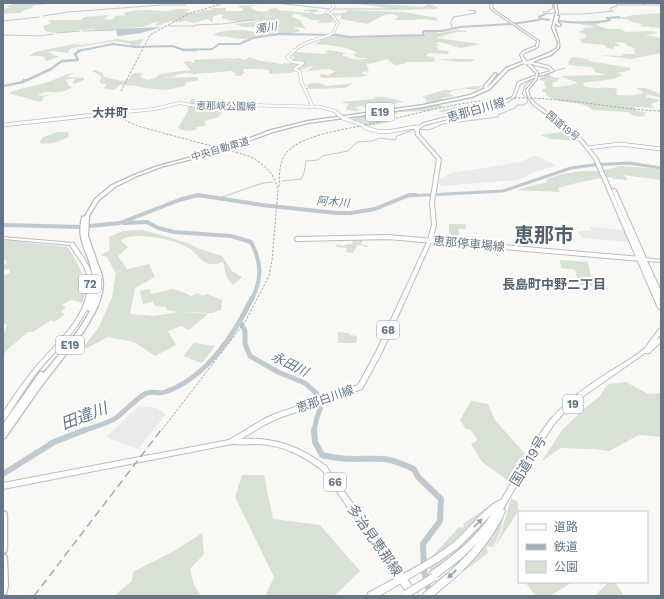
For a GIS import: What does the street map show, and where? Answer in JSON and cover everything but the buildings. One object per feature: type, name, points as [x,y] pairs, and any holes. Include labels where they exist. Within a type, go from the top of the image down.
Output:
[{"type":"highway","points":[[554,3],[557,12],[556,22],[558,25]]},
{"type":"highway","points":[[513,64],[527,62],[551,52],[556,47],[557,43],[551,28],[556,12],[554,3]]},
{"type":"highway","points":[[557,12],[552,26],[559,43],[557,49]]},
{"type":"highway","points":[[557,49],[560,44],[558,33]]},
{"type":"highway","name":"中央自動車道","points":[[229,147],[272,131],[308,122],[445,102],[483,91],[492,86],[505,71],[527,62],[545,57],[557,49]]},
{"type":"highway","name":"中央自動車道","points":[[3,436],[23,406],[81,330],[95,304],[99,293],[100,278],[97,265],[82,236],[82,224],[84,215],[91,206],[111,189],[135,175],[167,163],[220,150],[310,122],[424,107],[472,97],[488,90],[507,71],[527,62]]},
{"type":"highway","points":[[445,102],[482,89],[496,74]]},
{"type":"highway","name":"中央自動車道","points":[[3,429],[24,396],[77,329],[91,304],[95,294],[96,278],[86,243]]},
{"type":"highway","points":[[3,515],[3,549]]},
{"type":"highway","points":[[3,558],[3,591]]},
{"type":"main road","points":[[313,107],[301,81],[300,72],[295,69],[303,63],[293,62],[287,57],[299,46],[316,38],[329,35],[333,32],[338,23],[332,15],[327,12],[335,5],[332,3]]},
{"type":"main road","points":[[493,3],[491,7],[493,10],[541,42],[538,47],[523,54],[523,57],[534,68]]},
{"type":"main road","points":[[515,24],[538,41],[537,46],[521,55],[522,59],[534,68]]},
{"type":"main road","points":[[527,62],[549,68],[553,71],[542,76]]},
{"type":"main road","points":[[534,68],[534,66],[540,66]]},
{"type":"main road","name":"恵那白川線","points":[[3,486],[231,442],[248,431],[277,416],[360,387],[379,352],[430,240],[434,224],[432,203],[440,159],[417,134],[418,128],[430,122],[505,102],[513,98],[518,85],[536,74],[534,68]]},
{"type":"main road","name":"国道19号","points":[[534,68],[537,73],[537,78],[527,90],[529,97],[534,104],[574,132],[597,159],[661,297]]},
{"type":"main road","points":[[524,81],[535,77]]},
{"type":"main road","name":"恵那峡公園線","points":[[3,125],[155,109],[180,103],[197,106],[244,105],[328,108],[337,112],[343,118],[375,132],[389,133],[412,127],[418,128]]},
{"type":"main road","points":[[589,148],[620,144],[661,149]]},
{"type":"main road","name":"恵那停車場線","points":[[297,239],[388,237],[643,260]]},
{"type":"main road","name":"72","points":[[3,238],[72,244],[87,266],[90,282],[87,302],[74,324],[26,383],[3,418]]},
{"type":"main road","points":[[643,260],[661,261]]},
{"type":"main road","name":"国道19号","points":[[643,260],[661,308]]},
{"type":"main road","name":"国道19号","points":[[514,486],[544,434],[559,415],[580,396],[641,354],[661,330]]},
{"type":"main road","name":"国道19号","points":[[406,595],[452,564],[474,544],[502,507],[546,434],[566,410],[649,350],[661,339]]},
{"type":"main road","points":[[248,431],[247,437],[251,441]]},
{"type":"main road","name":"多治見恵那線","points":[[231,442],[251,441],[276,443],[292,448],[312,458],[324,468],[402,578],[406,595]]},
{"type":"main road","points":[[220,444],[224,446],[225,450]]},
{"type":"main road","points":[[371,596],[423,566],[457,544],[487,514],[502,507]]},
{"type":"main road","points":[[430,594],[477,549],[494,524],[502,507]]},
{"type":"shaded area","points":[[162,27],[141,33],[119,36],[117,36],[116,29]]},
{"type":"shaded area","points":[[533,156],[557,166],[537,171],[518,180],[440,186],[439,180],[451,173],[521,162]]},
{"type":"shaded area","points":[[590,227],[624,230],[631,242],[582,238],[578,231],[591,231]]},
{"type":"shaded area","points":[[139,406],[156,408],[166,414],[138,449],[106,437]]},
{"type":"green space","points":[[17,3],[53,3],[32,6],[34,7],[20,13],[3,14],[3,9],[12,7],[4,7]]},
{"type":"green space","points":[[351,3],[385,3],[382,4],[423,7],[428,4],[438,7],[437,9],[402,10]]},
{"type":"green space","points":[[258,5],[250,7],[257,11],[269,11],[268,9],[277,8],[278,10],[310,13],[310,11],[304,10],[315,9],[320,11],[312,13],[317,15],[348,11],[346,10],[404,12],[438,18],[436,19],[439,21],[420,19],[395,20],[399,16],[392,14],[384,15],[367,24],[341,19],[341,15],[331,16],[334,19],[332,21],[337,22],[317,23],[320,20],[312,20],[297,14],[293,14],[292,17],[300,20],[306,29],[299,27],[293,28],[300,30],[298,32],[243,39],[213,35],[233,30],[251,31],[255,32],[255,35],[270,33],[259,27],[243,27],[234,24],[257,21],[232,21],[221,18],[224,15],[219,14],[213,17],[213,22],[208,19],[194,23],[185,21],[171,21],[157,26],[155,25],[158,22],[143,27],[108,30],[94,30],[95,29],[77,30],[75,32],[47,32],[43,26],[52,23],[48,22],[50,20],[81,20],[84,17],[109,15],[103,19],[111,20],[115,16],[126,15],[124,13],[138,10],[162,11],[182,9],[190,10],[185,12],[197,13],[205,10],[213,10],[210,8],[226,8],[225,11],[242,11],[243,9],[237,6]]},
{"type":"green space","points":[[661,13],[661,28],[638,26],[642,25],[639,23],[626,21],[631,21],[630,20],[610,18],[618,17],[609,16],[625,17]]},
{"type":"green space","points":[[575,23],[601,23],[596,25],[608,29],[621,29],[626,32],[652,31],[658,33],[645,35],[661,38],[661,53],[631,59],[600,55],[624,56],[621,54],[635,54],[634,48],[626,45],[626,43],[615,42],[620,46],[614,46],[614,49],[607,48],[605,45],[581,43],[582,41],[579,39],[585,38],[586,35],[578,32],[584,30],[583,28],[595,27]]},
{"type":"green space","points":[[456,30],[466,32],[457,32],[436,38],[481,44],[461,48],[439,42],[436,44],[441,46],[435,46],[439,48],[437,50],[448,51],[449,54],[429,53],[426,56],[434,57],[434,59],[436,59],[434,62],[406,62],[404,64],[395,65],[387,59],[370,64],[366,63],[369,71],[362,72],[362,74],[368,75],[362,77],[321,78],[320,74],[329,75],[336,71],[328,69],[306,71],[313,67],[312,66],[290,73],[269,74],[269,70],[243,69],[244,73],[241,76],[233,75],[236,74],[232,71],[194,74],[186,73],[162,78],[197,77],[199,80],[185,83],[185,86],[166,90],[119,85],[113,90],[104,88],[107,84],[102,84],[99,81],[102,78],[92,71],[95,70],[103,73],[103,76],[105,77],[121,81],[128,80],[132,74],[135,73],[143,74],[139,77],[148,80],[155,78],[160,74],[191,70],[183,62],[189,61],[193,63],[195,62],[194,60],[239,58],[245,60],[249,57],[278,64],[294,63],[289,59],[296,58],[292,56],[296,52],[323,54],[328,52],[325,51],[330,50],[346,53],[343,54],[343,56],[352,59],[368,58],[357,58],[353,54],[358,53],[337,46],[315,44],[320,41],[319,39],[338,36],[368,38],[372,36],[425,35],[426,31],[442,31],[434,34]]},
{"type":"green space","points":[[118,39],[130,41],[144,39],[139,46],[128,46],[132,44],[116,41],[72,48],[67,53],[54,51],[48,52],[59,57],[47,61],[44,59],[45,57],[29,56],[35,52],[74,44],[83,45]]},
{"type":"green space","points":[[572,57],[631,68],[631,70],[618,73],[623,75],[618,77],[608,80],[583,83],[584,86],[592,88],[617,89],[616,95],[623,96],[643,93],[636,88],[645,88],[661,94],[661,98],[647,94],[646,97],[661,100],[651,104],[654,108],[634,107],[635,110],[648,113],[642,114],[646,115],[640,117],[626,112],[592,110],[583,105],[551,98],[542,91],[543,89],[548,88],[544,85],[545,81],[540,80],[544,76],[549,74],[552,77],[561,78],[552,83],[553,87],[578,83],[560,76],[606,75],[595,72],[591,67],[568,65],[568,62]]},
{"type":"green space","points":[[436,59],[472,59],[475,61],[460,62]]},
{"type":"green space","points":[[74,73],[66,77],[84,78],[84,80],[74,84],[72,83],[76,78],[65,80],[72,88],[60,92],[41,93],[38,95],[42,96],[52,94],[41,98],[44,99],[40,102],[9,93],[42,84]]},
{"type":"green space","points":[[311,83],[319,83],[328,86],[354,83],[344,88],[307,89],[308,86],[306,85]]},
{"type":"green space","points":[[482,86],[477,89],[462,89],[448,93],[454,96],[442,98],[443,100],[437,102],[443,107],[425,111],[399,112],[396,114],[382,116],[388,122],[373,125],[362,125],[352,121],[355,117],[373,115],[367,108],[358,106],[355,107],[359,111],[347,110],[346,108],[349,104],[340,102],[373,99],[376,98],[374,97],[378,97],[405,102],[397,103],[384,108],[392,112],[431,107],[428,103],[422,103],[427,102],[425,98],[421,97],[444,90]]},
{"type":"green space","points":[[191,99],[200,99],[197,103],[214,106],[239,106],[222,112],[219,117],[204,121],[206,124],[204,126],[197,127],[195,130],[186,131],[178,128],[188,111],[188,105]]},
{"type":"green space","points":[[494,101],[499,103],[477,111],[461,113],[438,112],[444,109]]},
{"type":"green space","points":[[569,131],[580,141],[551,139],[540,135]]},
{"type":"green space","points":[[58,132],[68,132],[69,136],[62,140],[47,144],[39,143],[43,137]]},
{"type":"green space","points":[[621,166],[661,169],[661,180],[624,175],[628,180],[614,179],[611,177],[597,179],[558,188],[560,192],[517,190],[547,182],[547,179],[564,174]]},
{"type":"green space","points":[[449,224],[466,224],[466,229],[458,229],[459,235],[457,236],[457,241],[452,241],[452,235],[449,233]]},
{"type":"green space","points":[[143,230],[188,243],[197,248],[222,256],[232,271],[242,277],[233,285],[227,278],[223,262],[214,264],[204,262],[189,248],[164,239],[145,236],[127,237],[120,240],[128,247],[118,256],[127,269],[115,272],[107,257],[101,255],[110,250],[109,237],[123,231]]},
{"type":"green space","points":[[353,239],[363,239],[361,244],[368,246],[358,245],[353,253],[346,252],[347,248],[336,247],[337,244],[344,246],[346,244],[352,244]]},
{"type":"green space","points":[[3,240],[68,247],[82,274],[84,280],[84,294],[83,303],[71,300],[62,305],[66,307],[61,312],[65,314],[54,322],[51,320],[33,332],[28,332],[6,351],[3,356],[3,332],[5,331],[7,324],[3,324],[3,276],[10,273],[10,269],[3,270],[3,264],[8,263],[3,258]]},
{"type":"green space","points":[[560,260],[588,262],[593,286],[564,283],[564,281],[578,282],[575,270],[561,268]]},
{"type":"green space","points":[[149,264],[155,277],[135,288],[130,314],[154,316],[179,312],[167,310],[166,307],[156,306],[153,304],[154,301],[143,304],[140,291],[149,289],[151,294],[173,289],[191,296],[198,293],[202,296],[207,294],[222,300],[221,310],[212,313],[182,312],[208,314],[189,330],[181,326],[168,331],[176,345],[155,356],[134,342],[108,337],[87,348],[83,347],[99,327],[112,297],[116,272]]},
{"type":"green space","points":[[338,332],[350,333],[350,335],[357,336],[356,343],[338,343]]},
{"type":"green space","points":[[194,343],[215,346],[202,363],[183,356]]},
{"type":"green space","points":[[626,382],[648,394],[661,393],[661,437],[639,435],[609,451],[561,448],[542,461],[562,430],[599,397],[608,384]]},
{"type":"green space","points":[[471,401],[488,404],[495,420],[526,455],[511,483],[482,462],[471,444],[478,440],[470,429],[466,429],[460,420]]},
{"type":"green space","points":[[242,475],[264,475],[273,519],[320,525],[360,571],[334,596],[265,596],[274,577],[235,497]]},
{"type":"green space","points":[[511,498],[518,502],[518,510],[494,548],[501,533]]},
{"type":"green space","points":[[496,501],[502,501],[461,539],[428,561],[459,527],[463,528],[463,524]]},
{"type":"green space","points":[[507,503],[500,532],[493,547],[486,546],[488,553],[470,567],[452,578],[494,526]]},
{"type":"green space","points":[[496,510],[477,534],[432,574],[427,566]]},
{"type":"green space","points":[[202,533],[204,554],[190,569],[194,585],[201,596],[115,596],[132,581],[133,572],[174,551]]},
{"type":"green space","points":[[526,583],[571,583],[550,596],[536,596]]},
{"type":"green space","points":[[608,583],[616,583],[624,596],[594,596]]},
{"type":"waterway","points":[[275,3],[330,9]]},
{"type":"waterway","points":[[554,13],[545,14],[543,12],[549,12],[548,11],[553,8],[552,4],[558,3]]},
{"type":"waterway","points":[[643,5],[648,3]]},
{"type":"waterway","points":[[43,16],[68,12],[162,5],[186,5]]},
{"type":"waterway","points":[[561,14],[584,14],[613,11],[610,8],[617,6],[616,5],[643,5]]},
{"type":"waterway","points":[[643,5],[661,5]]},
{"type":"waterway","points":[[333,9],[397,9]]},
{"type":"waterway","points":[[451,28],[453,26],[450,24],[452,21],[451,20],[454,18],[453,17],[476,13],[474,12],[476,11],[468,10]]},
{"type":"waterway","name":"濁川","points":[[541,19],[539,17],[545,14]]},
{"type":"waterway","points":[[3,21],[39,17]]},
{"type":"waterway","points":[[559,21],[600,22],[610,20],[607,18],[619,17]]},
{"type":"waterway","name":"濁川","points":[[184,50],[212,49],[219,44],[239,44],[253,38],[280,34],[338,35],[349,37],[424,35],[423,32],[425,31],[442,31],[460,27],[512,24],[541,19]]},
{"type":"waterway","points":[[541,19],[549,20]]},
{"type":"waterway","points":[[222,24],[252,20]]},
{"type":"waterway","points":[[195,25],[221,24]]},
{"type":"waterway","points":[[169,26],[195,26]]},
{"type":"waterway","points":[[83,31],[115,30]]},
{"type":"waterway","points":[[56,33],[80,31]]},
{"type":"waterway","points":[[3,35],[40,36],[53,34]]},
{"type":"waterway","name":"濁川","points":[[80,51],[113,44],[135,47],[172,46],[184,50]]},
{"type":"waterway","name":"濁川","points":[[184,50],[196,50]]},
{"type":"waterway","name":"濁川","points":[[3,86],[23,82],[24,80],[25,81],[51,69],[62,61],[78,60],[75,54],[80,51]]},
{"type":"waterway","points":[[540,80],[552,72],[565,68]]},
{"type":"waterway","points":[[526,97],[522,94],[525,85],[531,81]]},
{"type":"waterway","points":[[418,129],[429,130],[443,124],[498,117],[498,115],[515,108],[517,105],[524,105],[528,102],[527,99]]},
{"type":"waterway","points":[[282,181],[301,179],[304,173],[306,161],[318,160],[322,156],[348,151],[357,142],[372,141],[380,138],[395,140],[397,136],[415,129]]},
{"type":"waterway","name":"阿木川","points":[[407,196],[503,191],[571,168],[593,165],[629,163],[661,168]]},
{"type":"waterway","points":[[219,198],[263,183],[272,182]]},
{"type":"waterway","name":"阿木川","points":[[3,225],[80,227],[120,223],[179,200],[198,195],[262,205],[336,213],[351,213],[375,209],[409,195],[416,195]]},
{"type":"waterway","name":"阿木川","points":[[195,196],[203,196]]},
{"type":"waterway","name":"永田川","points":[[124,223],[147,222],[158,228],[174,232],[231,236],[251,242],[259,264],[258,285],[252,299]]},
{"type":"waterway","name":"田違川","points":[[84,430],[104,424],[116,418],[144,394],[149,392],[165,392],[193,377],[217,354],[237,326],[252,298]]},
{"type":"waterway","name":"永田川","points":[[240,321],[245,331],[245,344],[250,356],[278,372],[305,383],[317,394],[322,404],[314,431]]},
{"type":"waterway","name":"田違川","points":[[3,474],[54,442],[84,430]]},
{"type":"waterway","name":"永田川","points":[[314,431],[315,442],[322,455],[345,459],[392,460],[414,469],[418,477],[441,499],[440,521],[423,544],[424,571],[430,596]]},
{"type":"railway","points":[[121,91],[150,35],[188,14],[224,3]]},
{"type":"railway","points":[[279,187],[280,169],[284,156],[287,152],[305,140],[328,133],[448,106],[485,100],[540,98],[661,111]]},
{"type":"railway","points":[[119,114],[128,122],[141,127],[249,156],[268,170],[277,185],[278,191],[272,260],[269,276],[245,322],[161,431]]},
{"type":"railway","points":[[34,596],[161,430]]},
{"type":"district","name":"大井町","points":[[110,113]]},
{"type":"district","name":"恵那市","points":[[544,235]]},
{"type":"district","name":"長島町中野二丁目","points":[[554,284]]}]
